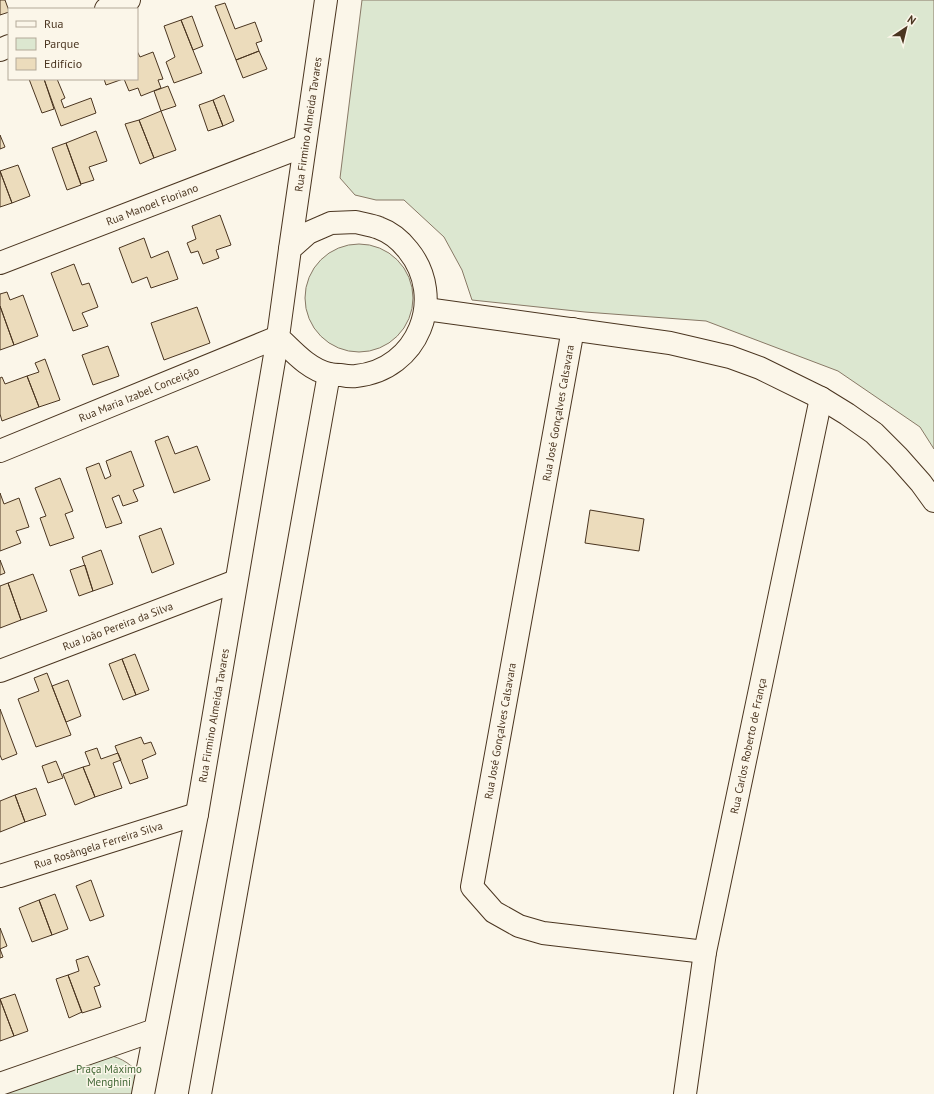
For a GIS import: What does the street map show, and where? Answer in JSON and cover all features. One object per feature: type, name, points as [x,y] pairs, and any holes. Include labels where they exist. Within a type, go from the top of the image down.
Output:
[{"type":"street","points":[[109,8],[129,0]]},
{"type":"street","name":"Rua Firmino Almeida Tavares","points":[[143,1094],[197,814],[278,337],[326,0]]},
{"type":"street","name":"Rua Manoel Floriano","points":[[0,263],[304,146]]},
{"type":"street","points":[[278,337],[308,365],[329,374],[356,377],[382,370],[404,354],[420,332],[426,309],[425,284],[416,260],[401,241],[380,228],[356,222],[331,223],[308,233],[290,249]]},
{"type":"street","points":[[426,309],[670,343],[730,357],[760,368],[821,398],[874,433],[916,478],[934,501]]},
{"type":"street","name":"Rua José Gonçalves Calsavara","points":[[573,329],[472,887],[494,912],[519,926],[543,933],[705,952]]},
{"type":"street","name":"Rua Maria Izabel Conceição","points":[[0,451],[278,337]]},
{"type":"street","points":[[200,1094],[329,374]]},
{"type":"street","name":"Rua Carlos Roberto de França","points":[[685,1094],[705,952],[821,398]]},
{"type":"street","name":"Rua João Pereira da Silva","points":[[0,672],[236,581]]},
{"type":"street","name":"Rua Rosângela Ferreira Silva","points":[[0,876],[197,814]]},
{"type":"street","points":[[0,1084],[155,1030]]},
{"type":"green space","points":[[362,0],[934,0],[934,449],[920,427],[838,371],[706,321],[585,312],[472,300],[462,270],[444,237],[404,200],[376,200],[355,195],[340,178]]},
{"type":"green space","points":[[359,244],[380,248],[398,259],[409,277],[413,298],[409,319],[398,337],[380,348],[359,352],[338,348],[320,337],[309,319],[305,298],[309,277],[320,259],[338,248]]},
{"type":"green space","name":"Praça Máximo Menghini","points":[[108,1055],[122,1060],[135,1070],[140,1078],[139,1094],[1,1094]]},
{"type":"building","points":[[0,0],[5,0],[8,12],[0,15]]},
{"type":"building","points":[[225,3],[235,29],[255,22],[262,41],[256,43],[259,51],[236,60],[215,6]]},
{"type":"building","points":[[192,16],[203,46],[193,50],[181,20]]},
{"type":"building","points":[[181,20],[202,73],[174,83],[166,62],[175,57],[164,26]]},
{"type":"building","points":[[259,51],[267,69],[243,78],[236,60]]},
{"type":"building","points":[[153,52],[163,79],[158,80],[161,88],[141,96],[138,88],[129,91],[124,80],[138,80],[138,53],[140,57]]},
{"type":"building","points":[[29,80],[44,80],[54,109],[42,113]]},
{"type":"building","points":[[44,80],[57,80],[65,98],[61,100],[64,108],[91,98],[96,113],[61,126]]},
{"type":"building","points":[[104,80],[120,80],[106,85]]},
{"type":"building","points":[[168,86],[176,106],[161,111],[154,91]]},
{"type":"building","points":[[224,95],[234,121],[223,126],[213,100]]},
{"type":"building","points":[[213,100],[223,126],[208,131],[199,105]]},
{"type":"building","points":[[161,111],[176,150],[154,158],[139,120]]},
{"type":"building","points":[[139,120],[154,158],[140,164],[125,124]]},
{"type":"building","points":[[96,131],[107,161],[89,167],[94,180],[81,184],[66,143]]},
{"type":"building","points":[[0,135],[5,147],[0,149]]},
{"type":"building","points":[[66,143],[81,185],[67,190],[52,148]]},
{"type":"building","points":[[18,165],[30,196],[12,203],[0,171]]},
{"type":"building","points":[[0,171],[12,203],[0,207]]},
{"type":"building","points":[[220,215],[231,245],[216,250],[219,258],[203,264],[198,251],[191,253],[187,243],[196,239],[192,226]]},
{"type":"building","points":[[144,238],[151,258],[168,251],[178,279],[151,288],[147,277],[132,283],[119,248]]},
{"type":"building","points":[[74,264],[82,285],[89,283],[98,307],[82,313],[88,326],[73,331],[51,273]]},
{"type":"building","points":[[7,292],[10,300],[23,295],[38,336],[14,345],[0,306],[0,294]]},
{"type":"building","points":[[0,306],[14,345],[0,350]]},
{"type":"building","points":[[197,307],[210,343],[164,360],[151,323]]},
{"type":"building","points":[[108,346],[119,376],[93,385],[82,355]]},
{"type":"building","points":[[45,359],[60,400],[39,407],[27,376],[39,372],[35,363]]},
{"type":"building","points":[[27,376],[39,407],[2,421],[0,414],[0,378],[2,377],[5,384]]},
{"type":"building","points":[[168,436],[175,454],[197,446],[210,480],[174,493],[155,441]]},
{"type":"building","points":[[131,451],[144,486],[133,490],[138,501],[123,506],[119,495],[112,498],[122,523],[106,528],[86,468],[99,463],[105,479],[111,476],[106,461]]},
{"type":"building","points":[[60,478],[73,511],[65,514],[74,538],[50,546],[40,518],[46,516],[35,488]]},
{"type":"building","points":[[0,493],[4,504],[19,498],[29,527],[16,531],[21,543],[0,551]]},
{"type":"building","points":[[590,510],[644,519],[639,551],[585,543]]},
{"type":"building","points":[[161,528],[174,564],[152,573],[139,536]]},
{"type":"building","points":[[101,550],[113,584],[93,591],[82,557]]},
{"type":"building","points":[[0,560],[5,573],[0,575]]},
{"type":"building","points":[[85,565],[93,591],[79,596],[70,570]]},
{"type":"building","points":[[33,574],[47,611],[21,620],[8,583]]},
{"type":"building","points":[[8,583],[21,620],[0,628],[0,586]]},
{"type":"building","points":[[135,654],[149,690],[136,695],[122,659]]},
{"type":"building","points":[[122,659],[136,695],[123,700],[109,664]]},
{"type":"building","points":[[47,673],[71,735],[36,747],[18,699],[39,691],[34,678]]},
{"type":"building","points":[[68,680],[81,716],[66,722],[52,686]]},
{"type":"building","points":[[0,709],[17,754],[2,760],[0,755]]},
{"type":"building","points":[[141,737],[144,744],[151,742],[156,754],[142,760],[148,778],[130,784],[115,746]]},
{"type":"building","points":[[97,748],[101,759],[118,753],[121,760],[113,763],[122,788],[95,797],[83,767],[90,765],[85,752]]},
{"type":"building","points":[[56,761],[63,778],[48,783],[42,766]]},
{"type":"building","points":[[83,767],[95,797],[75,805],[63,774]]},
{"type":"building","points":[[36,788],[46,815],[25,822],[15,795]]},
{"type":"building","points":[[15,795],[25,822],[0,832],[0,801]]},
{"type":"building","points":[[91,880],[104,916],[90,921],[76,886]]},
{"type":"building","points":[[55,894],[68,929],[52,935],[39,900]]},
{"type":"building","points":[[39,900],[52,935],[32,942],[19,908]]},
{"type":"building","points":[[0,928],[7,946],[0,949]]},
{"type":"building","points":[[0,949],[3,957],[0,958]]},
{"type":"building","points":[[88,956],[100,985],[94,987],[101,1007],[82,1013],[68,975],[79,971],[76,960]]},
{"type":"building","points":[[68,975],[82,1012],[69,1018],[56,979]]},
{"type":"building","points":[[15,994],[28,1031],[14,1036],[0,999]]},
{"type":"building","points":[[0,999],[14,1036],[0,1041]]}]
